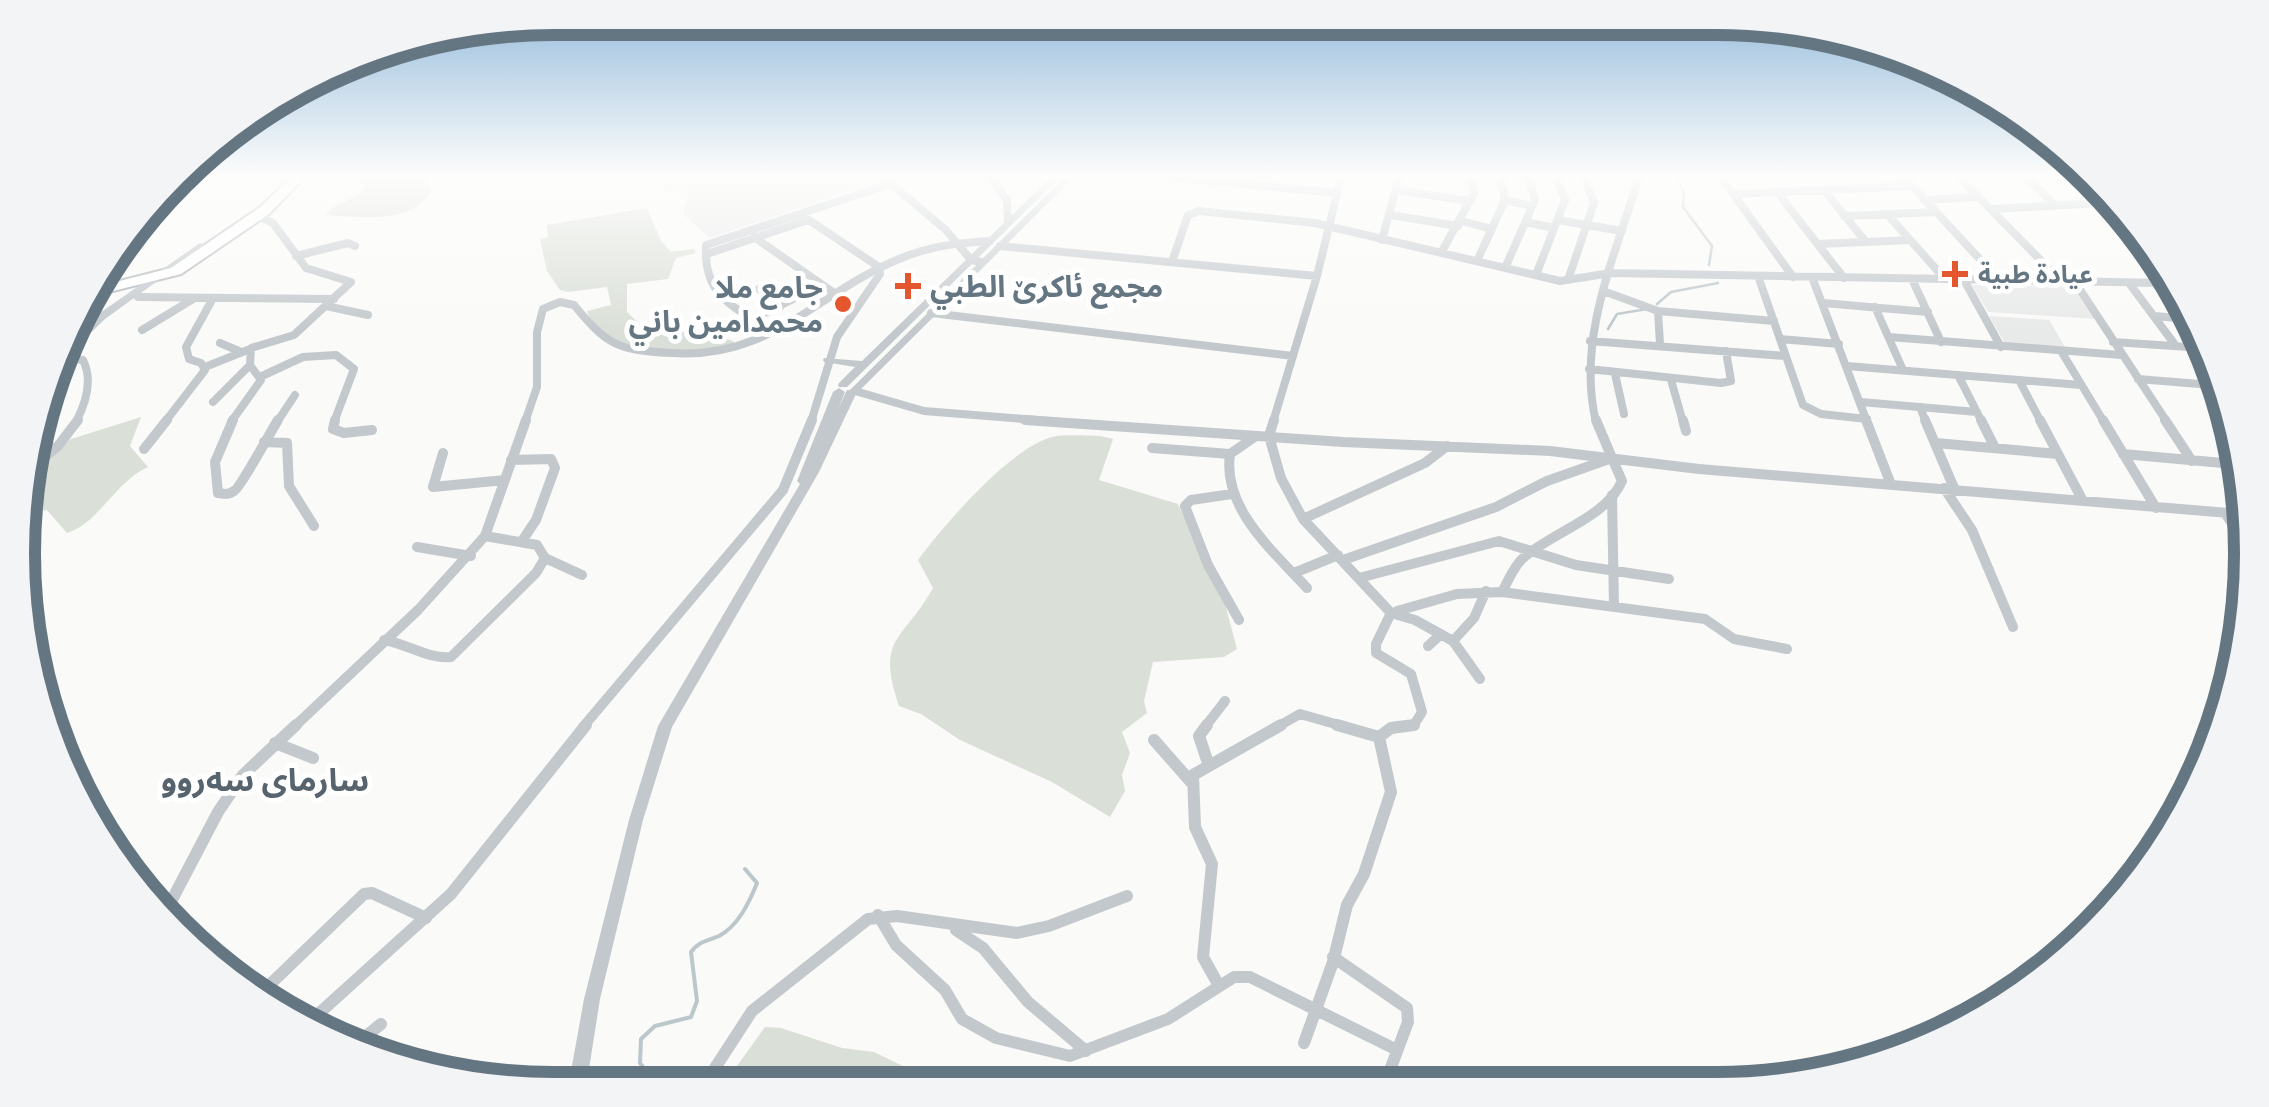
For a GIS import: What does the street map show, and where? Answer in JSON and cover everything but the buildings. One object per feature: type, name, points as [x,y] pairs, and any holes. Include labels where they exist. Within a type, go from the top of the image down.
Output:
[{"type":"highway","points":[[112,282],[164,272],[226,229]]},
{"type":"highway","points":[[107,290],[164,272],[237,229]]},
{"type":"highway","points":[[106,290],[133,297]]},
{"type":"street","points":[[144,448],[199,381],[205,366],[258,343],[294,336],[350,280],[311,270],[277,229]]},
{"type":"street","points":[[763,229],[706,245],[705,270],[711,284],[776,333]]},
{"type":"street","points":[[706,254],[776,229]]},
{"type":"street","points":[[821,229],[878,267]]},
{"type":"street","points":[[943,229],[976,261]]},
{"type":"street","points":[[846,390],[932,313],[1001,229]]},
{"type":"street","points":[[580,1072],[592,999],[636,820],[665,726],[799,493],[860,364],[1018,229]]},
{"type":"street","points":[[1172,262],[1185,229]]},
{"type":"street","points":[[1329,229],[1269,436],[1282,478],[1303,519],[1359,578],[1394,612],[1453,642],[1480,679]]},
{"type":"street","points":[[1332,229],[1568,280],[1611,273],[2159,284]]},
{"type":"street","points":[[1382,240],[1386,229]]},
{"type":"street","points":[[1442,254],[1457,229]]},
{"type":"street","points":[[1476,261],[1492,229]]},
{"type":"street","points":[[1505,268],[1523,229]]},
{"type":"street","points":[[1536,275],[1554,229]]},
{"type":"street","points":[[1568,280],[1584,229]]},
{"type":"street","points":[[1502,592],[1520,560],[1612,495],[1622,480],[1600,435],[1589,369],[1593,321],[1606,292],[1622,231],[1608,229]]},
{"type":"street","points":[[1759,229],[1793,277]]},
{"type":"street","points":[[1806,229],[1844,278]]},
{"type":"street","points":[[1855,229],[1866,242]]},
{"type":"street","points":[[1900,229],[1946,280]]},
{"type":"street","points":[[1951,229],[1999,280]]},
{"type":"street","points":[[2009,229],[2062,282]]},
{"type":"street","points":[[754,238],[837,295]]},
{"type":"street","points":[[170,902],[218,812],[243,775],[470,556],[484,536],[537,387],[538,322],[548,305],[574,306],[602,338],[660,354],[728,354],[817,312],[878,267],[902,255],[956,240],[988,241]]},
{"type":"street","points":[[1818,244],[1910,240]]},
{"type":"street","points":[[296,256],[348,243],[355,246]]},
{"type":"street","points":[[1000,246],[1317,276]]},
{"type":"street","points":[[317,1015],[426,918],[478,862],[582,729],[774,505],[803,448],[837,337],[877,280],[878,267]]},
{"type":"street","points":[[79,343],[164,272]]},
{"type":"street","points":[[1758,276],[1803,405],[1810,411],[1867,419]]},
{"type":"street","points":[[1812,277],[1890,482]]},
{"type":"street","points":[[1912,279],[1941,342]]},
{"type":"street","points":[[1964,280],[2001,346]]},
{"type":"street","points":[[2075,282],[2192,460]]},
{"type":"street","points":[[2128,283],[2176,346]]},
{"type":"street","points":[[755,318],[822,285]]},
{"type":"street","points":[[759,290],[781,306]]},
{"type":"street","points":[[1606,292],[1650,304],[1658,311],[1774,321]]},
{"type":"street","points":[[133,297],[335,299]]},
{"type":"street","points":[[796,298],[817,312]]},
{"type":"street","points":[[142,330],[194,299]]},
{"type":"street","points":[[205,366],[189,358],[186,347],[212,300]]},
{"type":"street","points":[[1823,304],[1928,312]]},
{"type":"street","points":[[325,306],[368,315]]},
{"type":"street","points":[[1874,308],[1903,370]]},
{"type":"street","points":[[1658,311],[1660,344]]},
{"type":"street","points":[[932,313],[1294,356]]},
{"type":"street","points":[[2155,316],[2178,318]]},
{"type":"street","points":[[1889,337],[2122,355]]},
{"type":"street","points":[[1780,339],[1839,344]]},
{"type":"street","points":[[1590,342],[1660,344],[1785,356]]},
{"type":"street","points":[[2113,342],[2191,347]]},
{"type":"street","points":[[220,343],[245,350]]},
{"type":"street","points":[[245,350],[250,366],[262,376]]},
{"type":"street","points":[[1589,369],[1671,380],[1730,381],[1726,351]]},
{"type":"street","points":[[2061,351],[2156,508]]},
{"type":"street","points":[[295,394],[238,488],[230,494],[218,493],[214,479],[224,433],[262,376],[304,357],[336,356],[354,370],[336,408],[334,428],[344,433],[372,430]]},
{"type":"street","points":[[44,457],[81,418],[89,371],[83,360],[73,357]]},
{"type":"street","points":[[828,360],[860,364]]},
{"type":"street","points":[[213,402],[250,366]]},
{"type":"street","points":[[1847,366],[2081,385]]},
{"type":"street","points":[[1615,374],[1624,414]]},
{"type":"street","points":[[1958,375],[1995,448]]},
{"type":"street","points":[[2138,379],[2205,384]]},
{"type":"street","points":[[1671,380],[1686,431]]},
{"type":"street","points":[[2019,380],[2083,501]]},
{"type":"street","points":[[2202,384],[2207,391]]},
{"type":"street","points":[[821,387],[924,412],[956,415],[1612,458],[1699,470],[1890,482],[2232,513]]},
{"type":"street","points":[[1861,402],[1978,412]]},
{"type":"street","points":[[1920,408],[1936,443],[1949,488],[1972,530],[2012,627]]},
{"type":"street","points":[[1152,448],[1230,454],[1257,435]]},
{"type":"street","points":[[264,442],[286,442],[289,486],[314,526]]},
{"type":"street","points":[[1936,443],[2058,454]]},
{"type":"street","points":[[1303,519],[1425,463],[1446,446]]},
{"type":"street","points":[[443,453],[433,486],[506,480]]},
{"type":"street","points":[[1230,454],[1226,478],[1232,494],[1307,588]]},
{"type":"street","points":[[2123,454],[2226,463]]},
{"type":"street","points":[[1294,573],[1496,507],[1547,481],[1612,458]]},
{"type":"street","points":[[511,460],[550,459],[555,468],[536,520],[522,542]]},
{"type":"street","points":[[1232,494],[1191,500],[1185,506],[1208,565],[1240,620]]},
{"type":"street","points":[[1612,495],[1614,607]]},
{"type":"street","points":[[2226,513],[2233,524]]},
{"type":"street","points":[[484,536],[536,546],[546,558],[582,575]]},
{"type":"street","points":[[1359,578],[1488,542],[1514,543],[1576,565],[1669,579]]},
{"type":"street","points":[[417,547],[470,556]]},
{"type":"street","points":[[384,640],[409,644],[438,660],[451,657],[546,558]]},
{"type":"street","points":[[1453,642],[1474,618],[1486,592]]},
{"type":"street","points":[[1380,737],[1391,728],[1414,725],[1422,712],[1412,674],[1376,654],[1376,644],[1394,612],[1442,598],[1502,592],[1705,619],[1734,640],[1787,649]]},
{"type":"street","points":[[1428,646],[1440,635]]},
{"type":"street","points":[[1208,764],[1199,736],[1224,701]]},
{"type":"street","points":[[1218,984],[1203,957],[1212,864],[1196,827],[1192,775],[1300,714],[1380,737]]},
{"type":"street","points":[[1304,1043],[1347,905],[1364,874],[1391,792],[1380,737]]},
{"type":"street","points":[[1154,740],[1191,782]]},
{"type":"street","points":[[275,742],[313,758]]},
{"type":"street","points":[[268,987],[364,894],[372,893],[426,918]]},
{"type":"street","points":[[712,1072],[752,1011],[878,915],[1033,934],[1126,896]]},
{"type":"street","points":[[878,915],[892,947],[940,985],[958,1004],[962,1019],[996,1038],[1044,1053],[1070,1056],[1086,1052],[1168,1019],[1234,976],[1250,978],[1395,1049]]},
{"type":"street","points":[[950,926],[983,948],[1028,1002],[1086,1052]]},
{"type":"street","points":[[1334,956],[1407,1008],[1408,1022],[1388,1072]]},
{"type":"street","points":[[365,1036],[381,1024]]},
{"type":"shaded area","points":[[547,229],[656,229],[671,252],[694,249],[696,253],[676,258],[668,279],[627,284],[627,312],[652,336],[693,329],[733,341],[736,350],[665,350],[611,339],[597,330],[587,311],[611,305],[607,287],[560,290],[547,271],[540,239],[548,237]]},
{"type":"shaded area","points":[[699,229],[738,229],[710,238]]},
{"type":"shaded area","points":[[1972,285],[2074,286],[2096,319],[1988,312]]},
{"type":"shaded area","points":[[1989,316],[2049,320],[2065,347],[2005,343]]},
{"type":"shaded area","points":[[141,417],[130,446],[148,467],[126,482],[89,521],[67,533],[47,510],[36,515],[43,464],[71,439]]},
{"type":"shaded area","points":[[1058,436],[1113,439],[1099,480],[1178,504],[1225,604],[1237,649],[1224,657],[1153,662],[1144,701],[1147,713],[1122,732],[1130,753],[1122,775],[1125,791],[1110,817],[1052,782],[960,740],[921,714],[899,706],[890,665],[896,641],[933,588],[918,560],[961,509],[998,472],[1035,444]]},
{"type":"shaded area","points":[[765,1027],[781,1028],[842,1048],[874,1052],[915,1072],[733,1072]]},
{"type":"waterway","points":[[1699,229],[1712,246],[1709,265]]},
{"type":"waterway","points":[[1657,304],[1671,292],[1718,283]]},
{"type":"waterway","points":[[1608,329],[1617,314],[1647,309]]},
{"type":"waterway","points":[[647,1072],[640,1063],[641,1039],[655,1026],[691,1017],[697,1001],[691,952],[700,943],[726,932],[742,913],[757,883],[745,869]]},
{"type":"place","name":"عيادة طبية","points":[[1955,274]]},
{"type":"place","name":"مجمع ئاکرێ الطبي","points":[[908,286]]},
{"type":"place","name":"جامع ملا محمدامين باني","points":[[843,304]]},
{"type":"district","name":"سارمای سەروو","points":[[265,780]]}]
